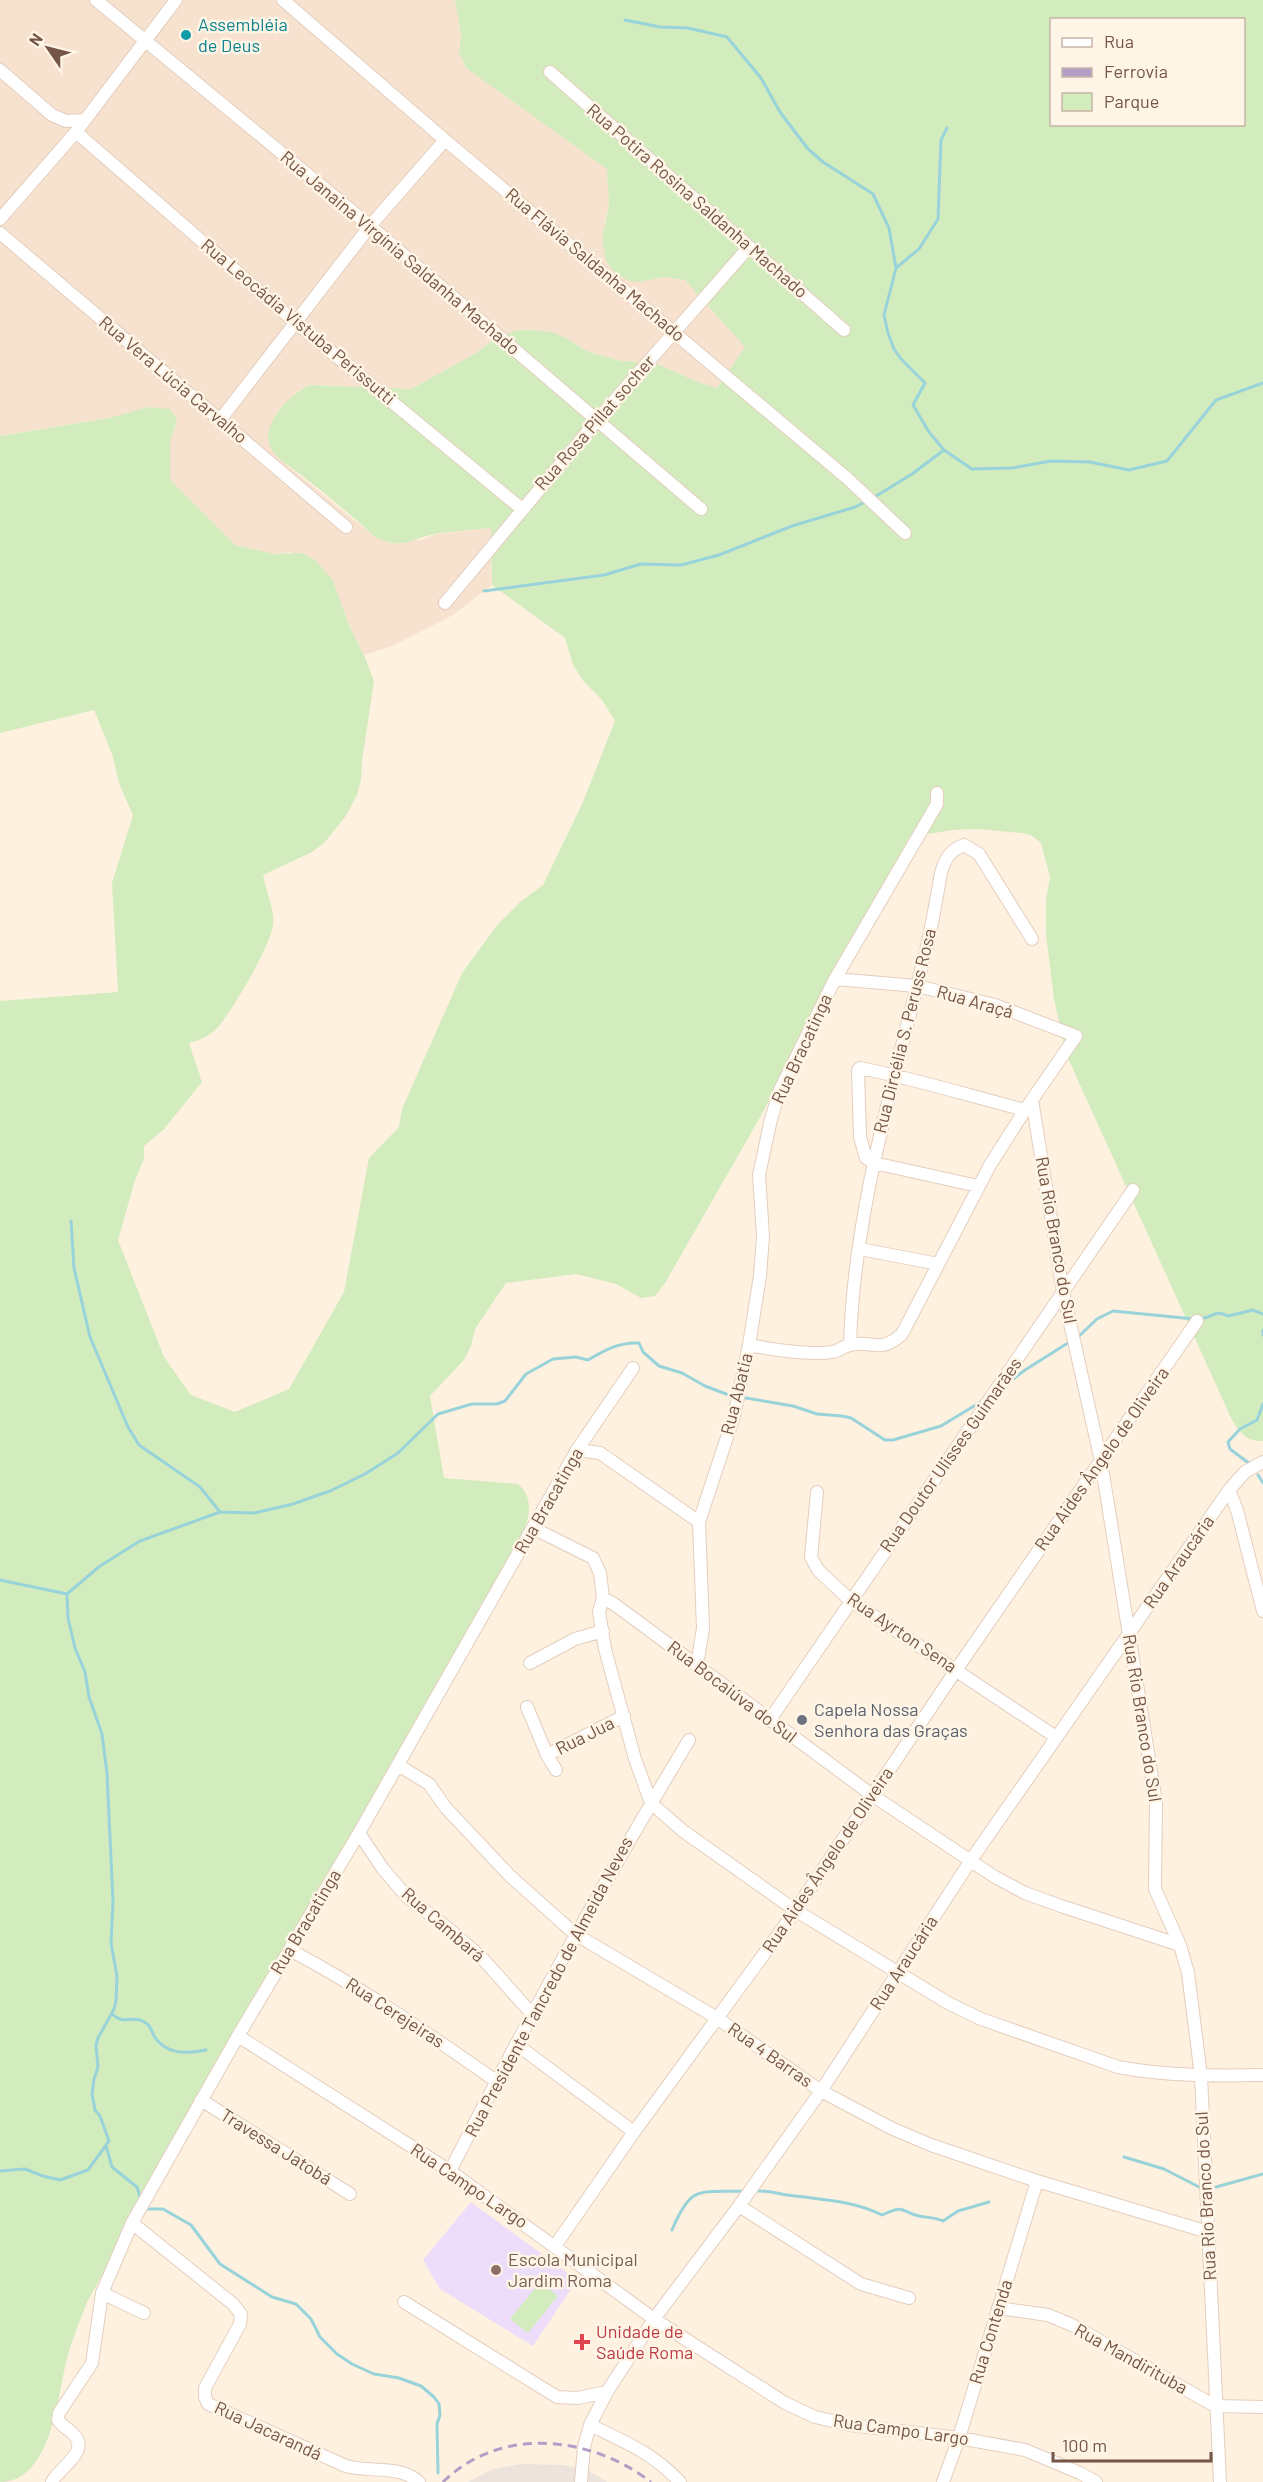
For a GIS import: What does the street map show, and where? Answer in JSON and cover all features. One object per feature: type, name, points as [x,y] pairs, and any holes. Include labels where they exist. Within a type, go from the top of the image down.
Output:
[{"type":"street","name":"Rua Janaina Virgínia Saldanha Machado","points":[[96,0],[370,226],[701,509]]},
{"type":"street","points":[[0,219],[76,132],[176,0]]},
{"type":"street","name":"Rua Flávia Saldanha Machado","points":[[283,0],[445,140],[848,479],[905,533]]},
{"type":"street","points":[[0,70],[52,115],[66,121],[85,120]]},
{"type":"street","name":"Rua Potira Rosina Saldanha Machado","points":[[550,72],[844,330]]},
{"type":"street","name":"Rua Leocádia Vistuba Perissutti","points":[[76,132],[295,322],[522,509]]},
{"type":"street","points":[[220,420],[370,226],[445,140]]},
{"type":"street","name":"Rua Vera Lúcia Carvalho","points":[[0,233],[346,526]]},
{"type":"street","name":"Rua Rosa Pillat socher","points":[[445,603],[597,419],[749,247]]},
{"type":"street","points":[[835,979],[937,804],[938,793]]},
{"type":"street","name":"Rua Dircélia S. Peruss Rosa","points":[[850,1344],[852,1299],[874,1163],[917,986],[940,873],[953,849],[964,845],[979,854],[1032,939]]},
{"type":"street","name":"Rua Araçá","points":[[835,979],[917,986],[995,1005],[1076,1036],[1028,1105]]},
{"type":"street","name":"Rua Bracatinga","points":[[771,1119],[780,1090],[835,979]]},
{"type":"street","points":[[749,1345],[783,1351],[835,1352],[850,1344],[884,1346],[892,1343],[902,1334],[978,1186],[1028,1105],[949,1091],[894,1074],[860,1068],[858,1073],[860,1137],[866,1158],[874,1163],[978,1186]]},
{"type":"street","name":"Rua Rio Branco do Sul","points":[[1028,1105],[1063,1292],[1101,1461],[1129,1632],[1156,1802],[1155,1888],[1180,1945],[1188,1973],[1201,2076],[1220,2482]]},
{"type":"street","name":"Rua Abatia","points":[[697,1666],[703,1628],[699,1521],[734,1416],[749,1345],[760,1276],[763,1236],[759,1175],[771,1119]]},
{"type":"street","name":"Rua Doutor Ulisses Guimarães","points":[[770,1721],[850,1600],[1133,1190]]},
{"type":"street","points":[[860,1249],[938,1264]]},
{"type":"street","name":"Rua Aides Ângelo de Oliveira","points":[[555,2246],[634,2132],[795,1910],[956,1670],[1197,1321]]},
{"type":"street","name":"Rua Bracatinga","points":[[52,2482],[77,2453],[79,2445],[76,2436],[58,2420],[59,2413],[92,2363],[102,2293],[132,2223],[238,2036],[359,1833],[577,1450],[633,1368]]},
{"type":"street","points":[[577,1450],[600,1453],[699,1521]]},
{"type":"street","name":"Rua Araucária","points":[[581,2482],[584,2447],[590,2425],[607,2392],[654,2319],[739,2206],[821,2091],[971,1860],[1229,1490],[1245,1473],[1263,1462]]},
{"type":"street","points":[[1229,1490],[1237,1510],[1263,1611]]},
{"type":"street","name":"Rua Ayrton Sena","points":[[817,1492],[811,1557],[818,1570],[850,1600],[1056,1737]]},
{"type":"street","points":[[533,1528],[593,1558],[600,1573],[603,1598],[600,1612],[605,1649],[635,1760],[651,1803],[683,1831],[795,1910],[948,2003],[981,2019],[1118,2067],[1201,2076],[1263,2076]]},
{"type":"street","name":"Rua Bocaiúva do Sul","points":[[603,1598],[872,1795],[995,1877],[1025,1893],[1180,1945]]},
{"type":"street","points":[[530,1663],[576,1640],[603,1631]]},
{"type":"street","points":[[527,1707],[547,1755],[556,1770]]},
{"type":"street","name":"Rua Jua","points":[[547,1755],[624,1716]]},
{"type":"street","name":"Rua Presidente Tancredo de Almeida Neves","points":[[450,2171],[531,2013],[689,1740]]},
{"type":"street","name":"Rua 4 Barras","points":[[398,1765],[429,1784],[446,1808],[510,1876],[575,1934],[717,2018],[821,2091],[891,2128],[931,2145],[1037,2181],[1208,2232]]},
{"type":"street","name":"Rua Cambará","points":[[359,1833],[383,1869],[407,1897],[450,1929],[483,1959],[531,2013]]},
{"type":"street","name":"Rua Cerejeiras","points":[[290,1950],[403,2016],[496,2081]]},
{"type":"street","name":"Rua Campo Largo","points":[[238,2036],[450,2171],[654,2319],[785,2403],[815,2417],[850,2425],[959,2438],[1025,2450],[1096,2482]]},
{"type":"street","points":[[516,2044],[634,2132]]},
{"type":"street","name":"Travessa Jatobá","points":[[201,2100],[350,2194]]},
{"type":"street","name":"Rua Contenda","points":[[943,2482],[959,2438],[1037,2181]]},
{"type":"street","points":[[739,2206],[861,2284],[909,2298]]},
{"type":"street","name":"Rua Jacarandá","points":[[132,2223],[233,2304],[241,2314],[240,2324],[205,2388],[208,2404],[346,2466],[362,2470],[400,2470],[419,2482]]},
{"type":"street","points":[[102,2293],[144,2313]]},
{"type":"street","points":[[404,2302],[557,2397],[578,2398],[607,2392]]},
{"type":"street","name":"Rua Mandirituba","points":[[998,2308],[1048,2315],[1072,2325],[1215,2406],[1263,2406]]},
{"type":"street","points":[[590,2425],[645,2451],[665,2466],[680,2482]]},
{"type":"shaded area","points":[[0,0],[455,0],[461,35],[459,52],[466,68],[607,169],[609,205],[604,223],[639,282],[665,277],[685,280],[746,347],[717,388],[655,363],[621,361],[587,351],[566,338],[492,341],[476,353],[411,389],[310,385],[299,390],[278,411],[268,433],[283,462],[375,537],[421,540],[436,534],[491,528],[492,585],[453,615],[390,647],[364,655],[348,623],[333,580],[291,552],[275,554],[235,545],[170,480],[170,442],[177,420],[149,407],[109,418],[0,436]]},
{"type":"shaded area","name":"Escola Municipal Jardim Roma","points":[[471,2202],[577,2280],[533,2346],[440,2289],[423,2260]]},
{"type":"shaded area","points":[[521,2464],[563,2465],[588,2470],[607,2482],[468,2482],[493,2469]]},
{"type":"green space","points":[[455,0],[1263,0],[1263,1441],[1252,1440],[1244,1436],[1232,1420],[1066,1054],[1054,999],[1046,935],[1046,900],[1050,877],[1041,843],[1031,835],[1022,833],[977,829],[953,830],[909,837],[758,1121],[665,1283],[655,1296],[641,1298],[616,1284],[576,1274],[506,1283],[475,1329],[471,1346],[464,1360],[430,1396],[444,1478],[518,1484],[529,1502],[527,1523],[522,1537],[87,2302],[69,2352],[55,2414],[41,2453],[31,2468],[17,2478],[0,2482],[0,1001],[118,992],[112,883],[133,815],[120,786],[112,754],[94,710],[0,733],[0,436],[109,418],[149,407],[170,409],[177,420],[170,442],[170,480],[235,545],[275,554],[302,553],[315,560],[333,580],[348,623],[374,681],[357,795],[345,817],[325,842],[312,852],[263,875],[273,913],[271,935],[250,978],[224,1020],[211,1034],[189,1043],[202,1082],[164,1129],[144,1146],[144,1159],[135,1180],[118,1240],[164,1357],[191,1395],[235,1412],[289,1389],[344,1292],[369,1158],[399,1127],[402,1109],[462,973],[498,924],[520,902],[543,885],[583,802],[615,721],[602,700],[584,682],[573,665],[565,638],[492,585],[491,528],[439,533],[401,543],[375,537],[275,454],[268,437],[274,419],[295,394],[310,385],[411,389],[476,353],[492,341],[516,330],[551,332],[587,351],[621,361],[655,363],[717,388],[745,347],[685,280],[665,277],[639,282],[629,281],[614,272],[606,261],[602,238],[609,205],[607,169],[466,68],[459,52],[461,35]]},
{"type":"green space","points":[[540,2282],[558,2296],[528,2333],[510,2319]]},
{"type":"waterway","points":[[625,20],[660,27],[688,28],[727,37],[761,78],[780,112],[808,149],[823,162],[873,194],[889,228],[896,268],[884,315],[888,333],[901,359],[925,383],[913,405],[929,432],[944,450],[972,469],[1012,468],[1051,461],[1090,462],[1129,470],[1167,461],[1216,400],[1263,383]]},
{"type":"waterway","points":[[896,268],[919,249],[938,219],[941,140],[947,128]]},
{"type":"waterway","points":[[873,498],[912,474],[944,450]]},
{"type":"waterway","points":[[484,591],[604,575],[641,564],[681,565],[719,555],[792,526],[855,507],[867,501]]},
{"type":"waterway","points":[[71,1221],[74,1268],[90,1337],[128,1427],[139,1445],[200,1487],[220,1512]]},
{"type":"waterway","points":[[1201,1319],[1217,1313],[1228,1316],[1253,1310],[1263,1314]]},
{"type":"waterway","points":[[1077,1338],[1097,1319],[1113,1311],[1194,1319]]},
{"type":"waterway","points":[[1263,1330],[1263,1335]]},
{"type":"waterway","points":[[1004,1386],[1071,1341]]},
{"type":"waterway","points":[[0,1580],[67,1594],[100,1566],[140,1541],[220,1512],[254,1513],[293,1504],[330,1491],[365,1474],[398,1453],[438,1414],[472,1404],[497,1404],[505,1401],[526,1374],[553,1359],[576,1357],[588,1360],[619,1345],[639,1343],[643,1352],[659,1366],[682,1373],[705,1386],[734,1397]]},
{"type":"waterway","points":[[740,1397],[793,1406],[817,1414],[851,1418],[885,1440],[893,1440],[941,1426],[984,1400]]},
{"type":"waterway","points":[[1250,1464],[1230,1449],[1228,1442],[1240,1429],[1257,1420],[1263,1404]]},
{"type":"waterway","points":[[1258,1475],[1263,1483]]},
{"type":"waterway","points":[[0,2171],[25,2169],[60,2180],[88,2170],[109,2141],[100,2116],[95,2110],[92,2094],[98,2067],[96,2045],[116,2001],[117,1976],[111,1943],[113,1901],[107,1773],[102,1734],[89,1697],[85,1672],[75,1648],[68,1618],[67,1594]]},
{"type":"waterway","points":[[112,2014],[124,2020],[143,2021],[159,2042],[171,2050],[177,2052],[206,2050]]},
{"type":"waterway","points":[[106,2146],[112,2167],[137,2187],[141,2200]]},
{"type":"waterway","points":[[1124,2157],[1164,2169],[1203,2189]]},
{"type":"waterway","points":[[1216,2187],[1263,2174]]},
{"type":"waterway","points":[[672,2230],[685,2204],[699,2194],[745,2191]]},
{"type":"waterway","points":[[755,2191],[840,2202],[882,2215],[899,2209],[943,2221],[958,2211],[989,2202]]},
{"type":"waterway","points":[[144,2205],[148,2209],[163,2209],[191,2225],[220,2264],[272,2297],[296,2304],[311,2319],[320,2337],[337,2354],[352,2364],[374,2374],[399,2378],[421,2386],[434,2397],[439,2404],[440,2415],[437,2424],[438,2473]]},
{"type":"railway","points":[[443,2482],[466,2464],[492,2451],[518,2445],[546,2443],[574,2447],[601,2455],[627,2466],[651,2482]]},
{"type":"place","name":"Assembléia de Deus","points":[[186,35]]},
{"type":"place","name":"Capela Nossa Senhora das Graças","points":[[802,1720]]},
{"type":"place","name":"Escola Municipal Jardim Roma","points":[[496,2270]]},
{"type":"place","name":"Unidade de Saúde Roma","points":[[582,2342]]}]
